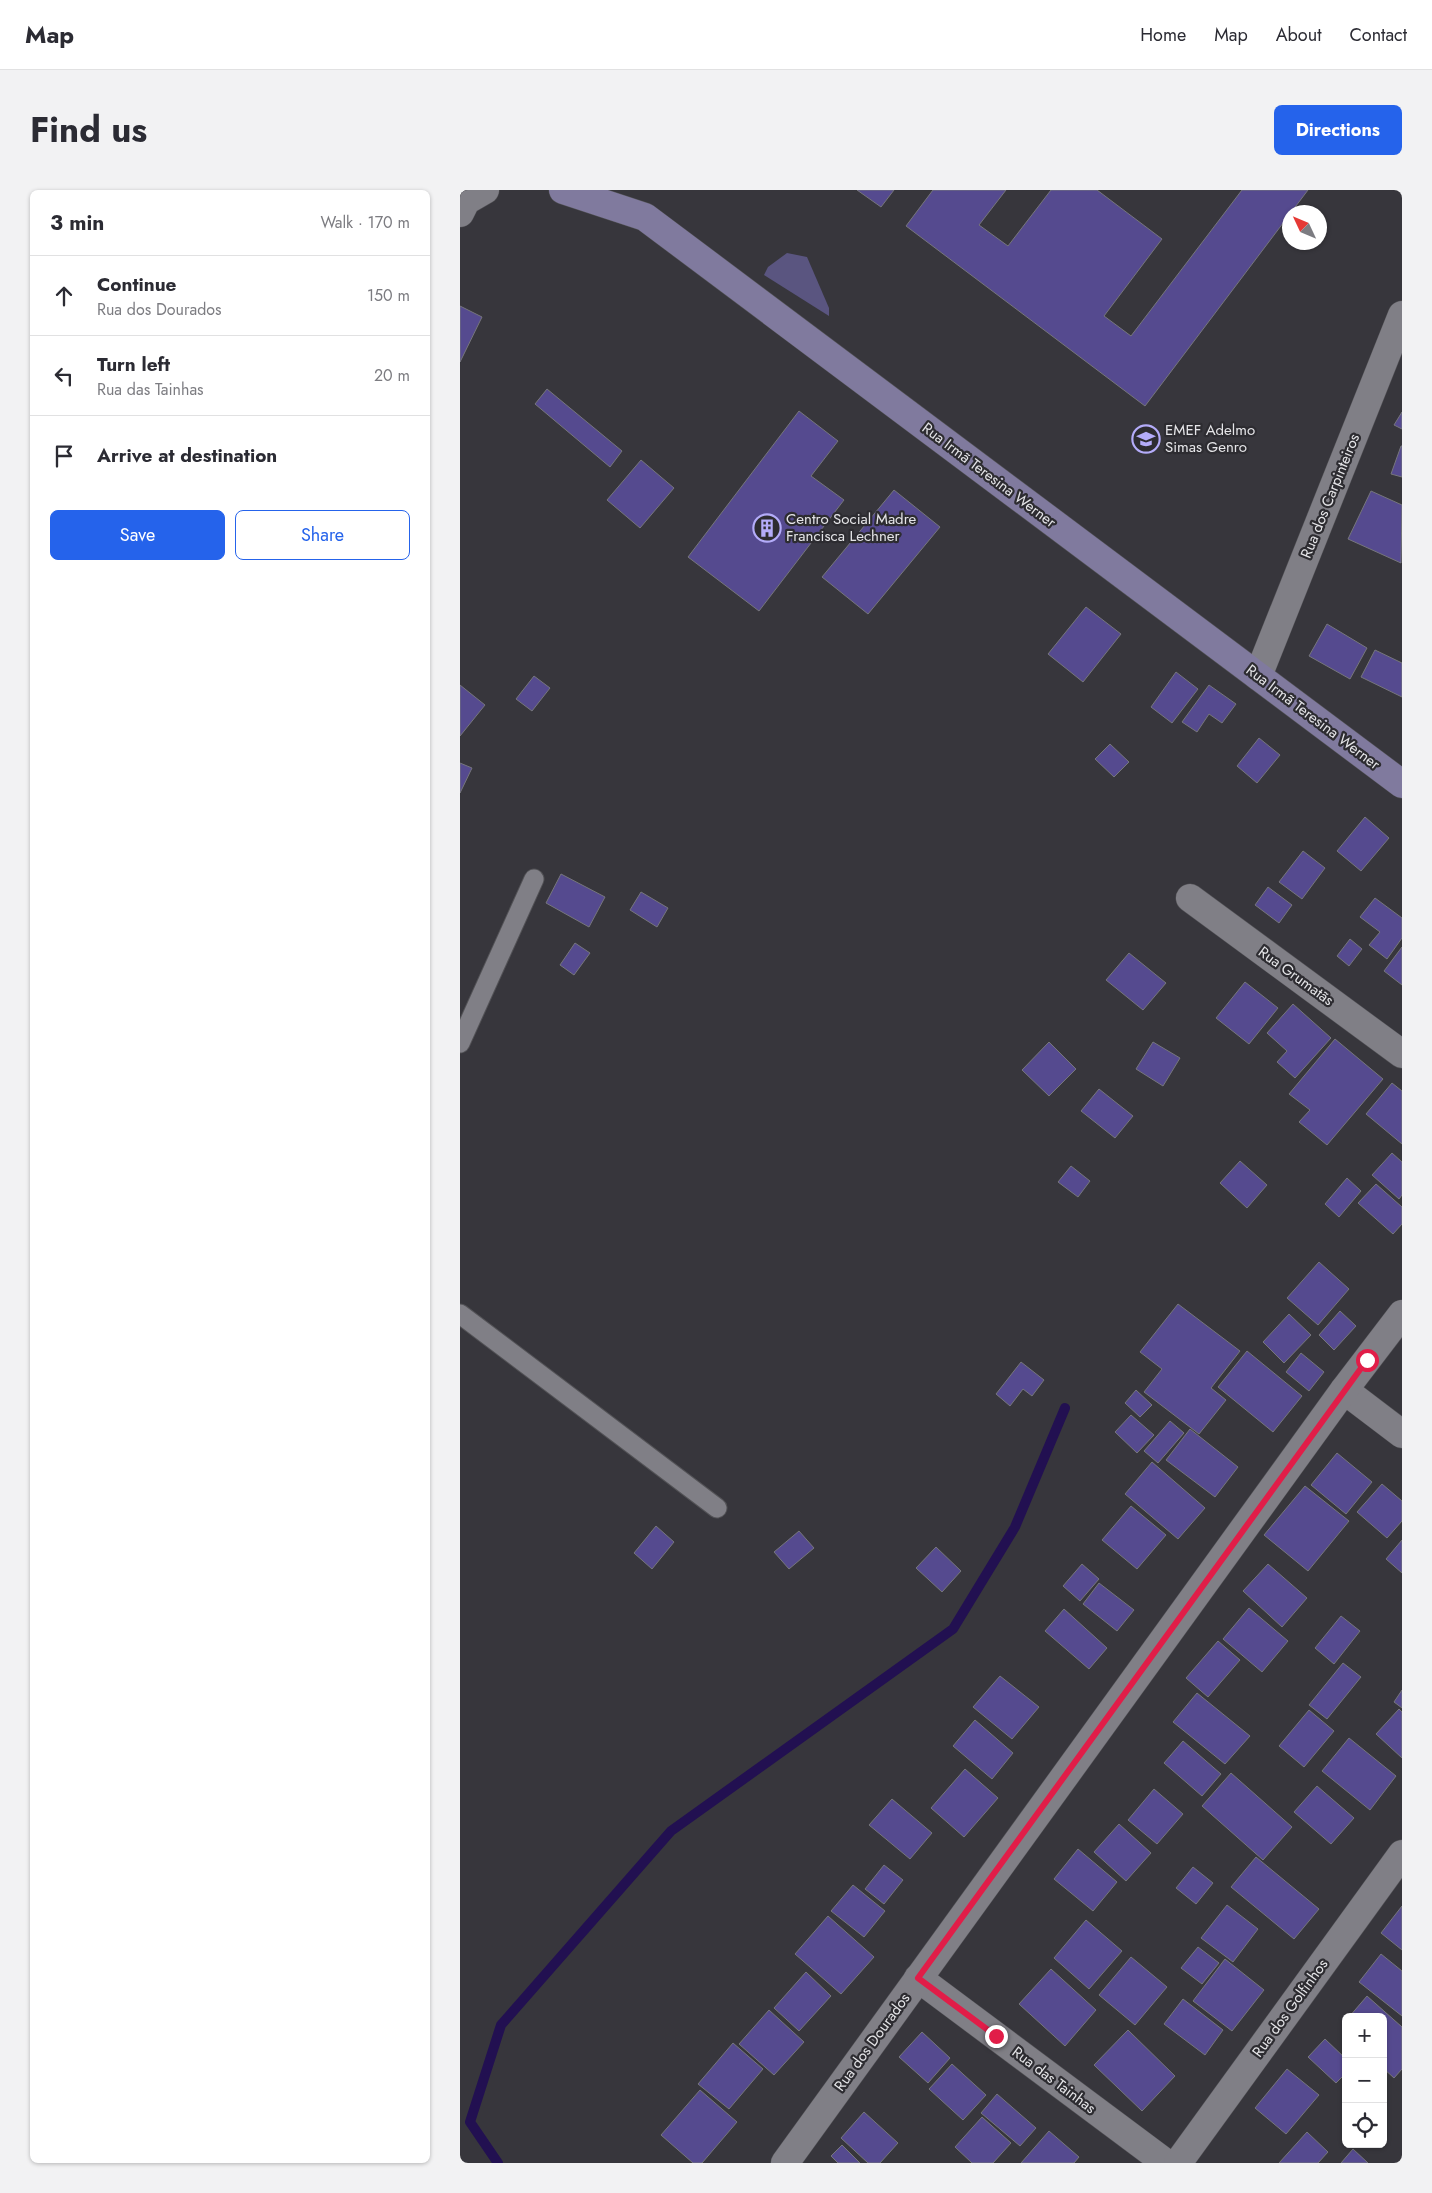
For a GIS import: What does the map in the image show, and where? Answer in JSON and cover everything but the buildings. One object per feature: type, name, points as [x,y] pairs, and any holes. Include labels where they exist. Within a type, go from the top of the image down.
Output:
[{"type":"street","name":"Rua Irmã Teresina Werner","points":[[563,190],[645,217],[1402,784]]},
{"type":"street","name":"Rua dos Carpinteiros","points":[[1258,676],[1402,315]]},
{"type":"street","name":"Rua Grumatãs","points":[[1190,898],[1402,1054]]},
{"type":"street","name":"Rua dos Dourados","points":[[785,2163],[1344,1390],[1402,1314]]},
{"type":"street","points":[[1344,1390],[1402,1434]]},
{"type":"street","name":"Rua dos Golfinhos","points":[[1178,2163],[1402,1854]]},
{"type":"street","name":"Rua das Tainhas","points":[[918,1978],[1166,2163]]},
{"type":"lane","points":[[460,1044],[534,879]]},
{"type":"lane","points":[[460,1314],[716,1508]]},
{"type":"shaded area","points":[[787,253],[807,257],[829,308],[829,316],[764,275],[768,267]]},
{"type":"waterway","points":[[498,2163],[470,2122],[501,2025],[671,1831],[953,1629],[1015,1527],[1065,1408]]},
{"type":"place","name":"EMEF Adelmo Simas Genro","points":[[1146,439]]},
{"type":"place","name":"Centro Social Madre Francisca Lechner","points":[[767,528]]},
{"type":"route","points":[[996,2036],[918,1978],[1367,1360]]}]
